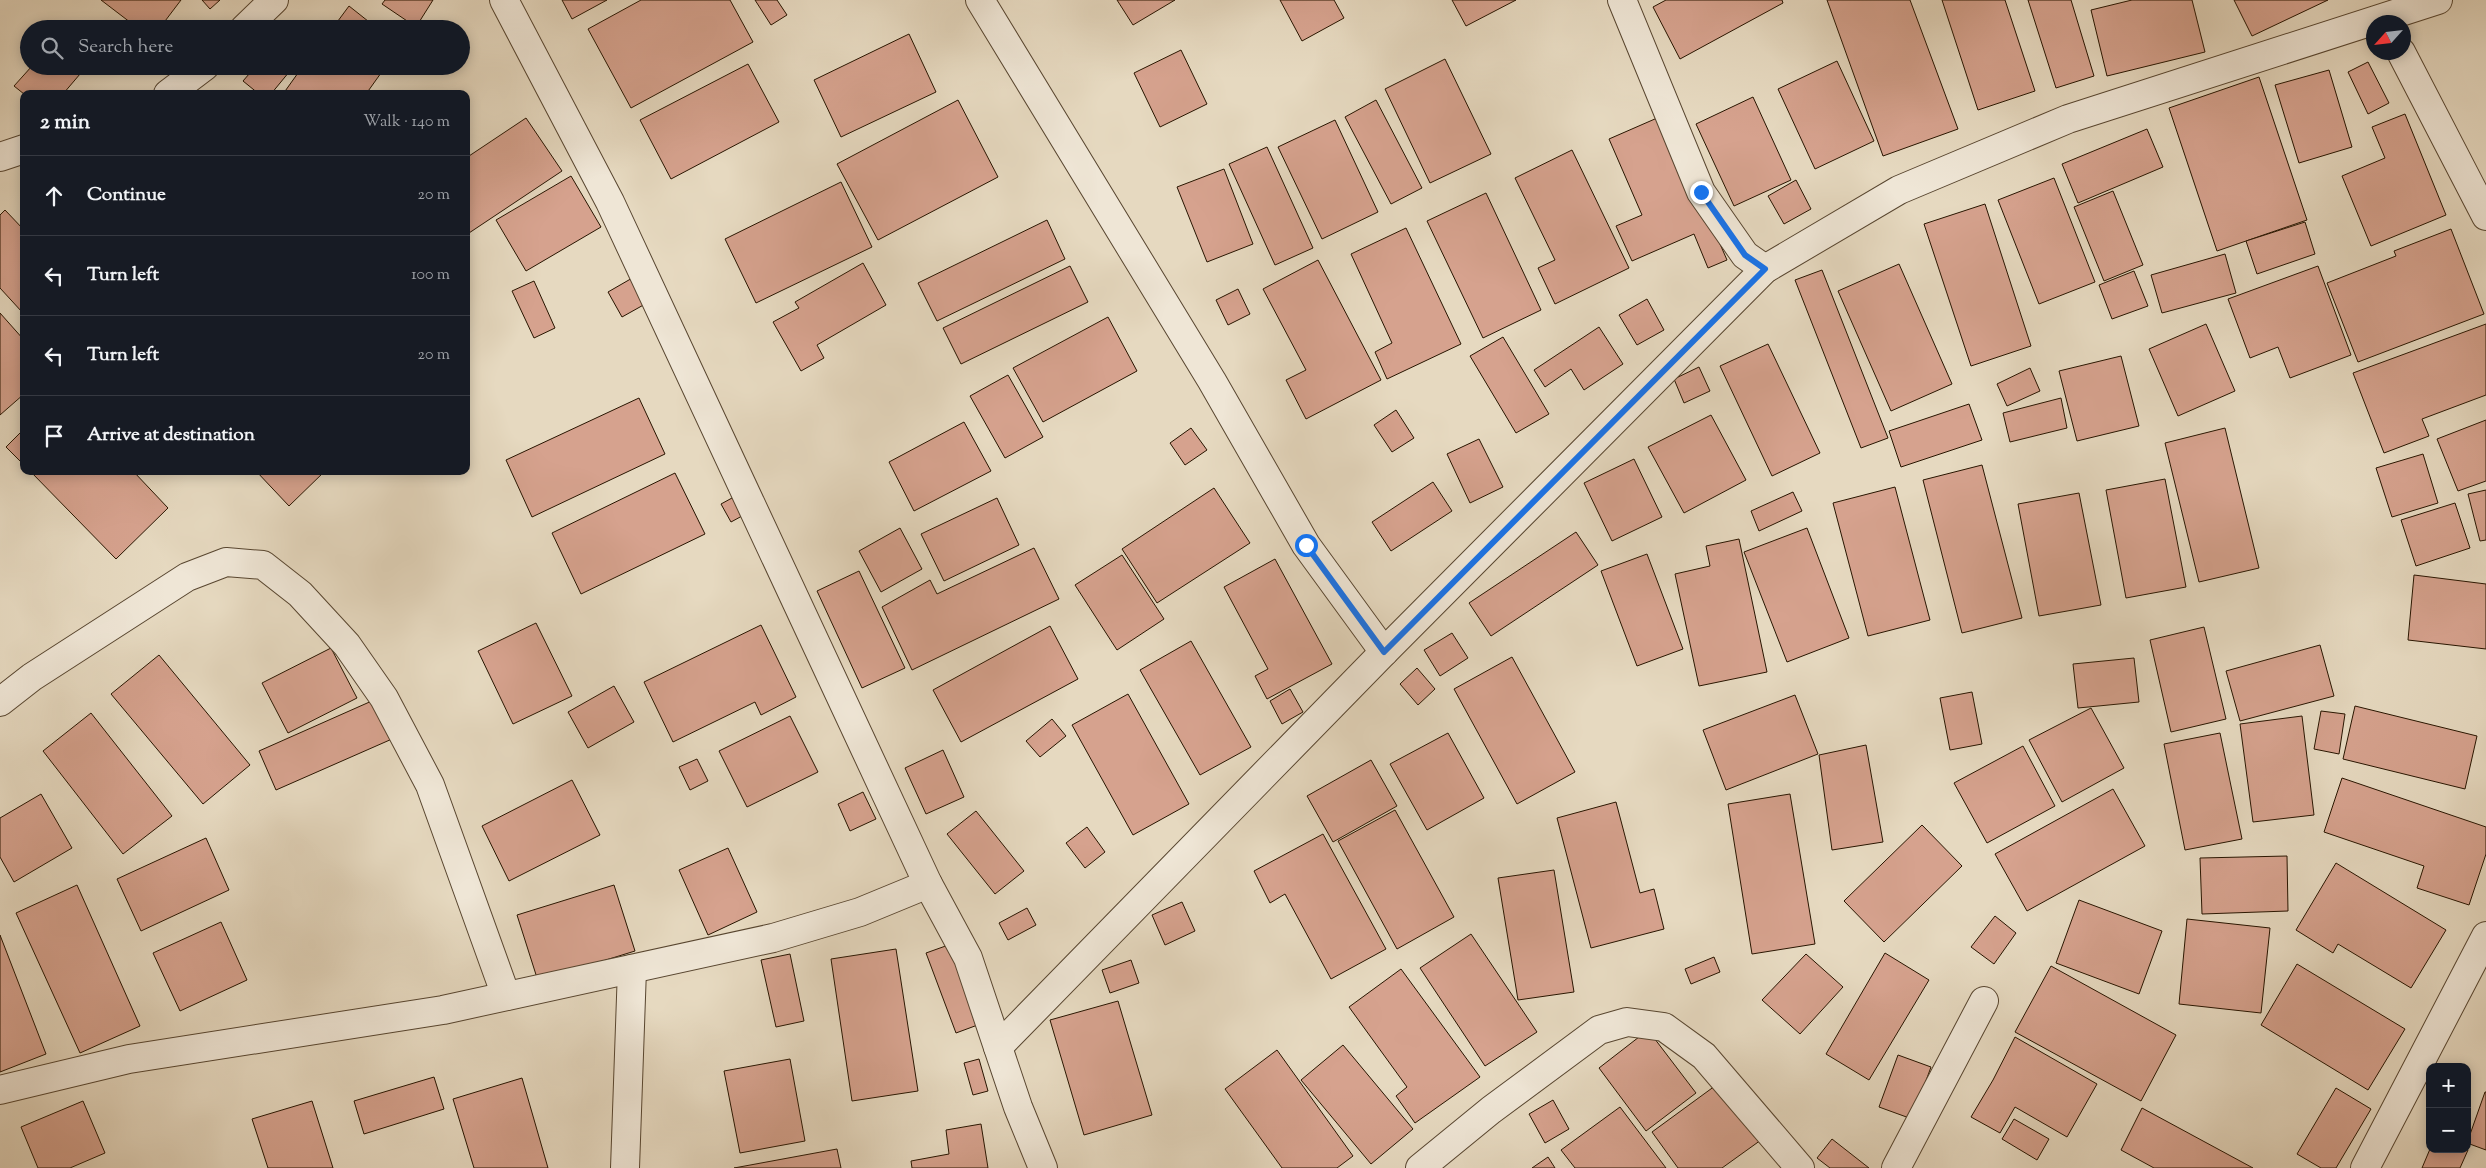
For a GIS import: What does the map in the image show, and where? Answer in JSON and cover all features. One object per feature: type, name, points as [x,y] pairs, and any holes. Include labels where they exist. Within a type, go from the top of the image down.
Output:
[{"type":"street","points":[[253,20],[274,0]]},
{"type":"street","points":[[504,0],[610,202],[928,884],[968,958],[1018,1107],[1043,1168]]},
{"type":"street","points":[[980,0],[1212,381],[1306,545],[1384,652]]},
{"type":"street","points":[[1622,0],[1701,192],[1745,255],[1765,269]]},
{"type":"street","points":[[2399,15],[2438,0]]},
{"type":"street","points":[[998,1047],[1384,652],[1765,269],[1899,190],[2068,119],[2366,27]]},
{"type":"street","points":[[2404,60],[2486,216]]},
{"type":"street","points":[[173,90],[193,75]]},
{"type":"street","points":[[0,157],[20,150]]},
{"type":"street","points":[[0,702],[32,677],[187,577],[226,562],[263,565],[300,594],[348,645],[384,698],[430,785],[506,996]]},
{"type":"street","points":[[0,1090],[130,1059],[444,1010],[773,938],[860,912],[928,884]]},
{"type":"street","points":[[2365,1168],[2486,936]]},
{"type":"street","points":[[626,1168],[632,969]]},
{"type":"street","points":[[1896,1168],[1984,1001]]},
{"type":"street","points":[[1420,1168],[1491,1110],[1599,1030],[1627,1022],[1664,1027],[1704,1056],[1800,1168]]},
{"type":"building","points":[[101,0],[181,0],[166,20],[127,20]]},
{"type":"building","points":[[202,0],[220,0],[210,9]]},
{"type":"building","points":[[385,0],[433,0],[420,20],[406,20],[382,4]]},
{"type":"building","points":[[562,0],[607,0],[572,19]]},
{"type":"building","points":[[641,0],[730,0],[753,42],[631,108],[588,29]]},
{"type":"building","points":[[755,0],[777,0],[787,15],[771,25]]},
{"type":"building","points":[[1117,0],[1175,0],[1133,25]]},
{"type":"building","points":[[1280,0],[1334,0],[1344,18],[1302,41]]},
{"type":"building","points":[[1452,0],[1516,0],[1466,26]]},
{"type":"building","points":[[1666,0],[1782,0],[1783,3],[1680,59],[1653,7]]},
{"type":"building","points":[[1827,0],[1910,0],[1958,129],[1883,156]]},
{"type":"building","points":[[1942,0],[2005,0],[2035,91],[1978,110]]},
{"type":"building","points":[[2028,0],[2071,0],[2094,76],[2056,88]]},
{"type":"building","points":[[2132,0],[2192,0],[2205,52],[2107,76],[2091,10]]},
{"type":"building","points":[[2234,0],[2328,0],[2252,36]]},
{"type":"building","points":[[349,6],[367,20],[339,20]]},
{"type":"building","points":[[909,34],[936,92],[841,137],[814,80]]},
{"type":"building","points":[[1181,50],[1207,104],[1160,127],[1134,73]]},
{"type":"building","points":[[1445,59],[1491,154],[1430,183],[1385,89]]},
{"type":"building","points":[[1837,61],[1874,141],[1815,169],[1778,89]]},
{"type":"building","points":[[2368,62],[2389,103],[2368,114],[2348,72]]},
{"type":"building","points":[[748,64],[779,122],[671,179],[640,120]]},
{"type":"building","points":[[2329,70],[2352,147],[2299,163],[2275,85]]},
{"type":"building","points":[[24,75],[79,75],[66,90],[20,91],[14,86]]},
{"type":"building","points":[[248,75],[287,75],[274,90],[254,90],[243,81]]},
{"type":"building","points":[[297,75],[380,75],[369,90],[286,90]]},
{"type":"building","points":[[2259,77],[2307,220],[2217,251],[2169,108]]},
{"type":"building","points":[[1753,97],[1791,180],[1734,206],[1696,124]]},
{"type":"building","points":[[958,100],[998,177],[878,240],[837,164]]},
{"type":"building","points":[[1376,100],[1422,188],[1391,204],[1345,117]]},
{"type":"building","points":[[2405,114],[2446,215],[2371,246],[2342,176],[2385,158],[2372,127]]},
{"type":"building","points":[[1664,115],[1727,260],[1708,268],[1694,234],[1632,261],[1616,226],[1642,215],[1609,139]]},
{"type":"building","points":[[526,118],[562,171],[470,232],[470,155]]},
{"type":"building","points":[[1335,120],[1378,212],[1322,239],[1278,147]]},
{"type":"building","points":[[2147,129],[2163,167],[2078,203],[2062,164]]},
{"type":"building","points":[[1267,147],[1313,248],[1275,265],[1229,164]]},
{"type":"building","points":[[1572,150],[1629,268],[1555,304],[1538,268],[1555,260],[1515,178]]},
{"type":"building","points":[[1224,169],[1253,244],[1207,262],[1177,187]]},
{"type":"building","points":[[571,176],[601,227],[526,271],[496,220]]},
{"type":"building","points":[[2054,178],[2095,282],[2039,304],[1998,200]]},
{"type":"building","points":[[1796,180],[1811,209],[1784,224],[1768,196]]},
{"type":"building","points":[[841,182],[872,247],[756,303],[725,239]]},
{"type":"building","points":[[2113,191],[2143,265],[2104,281],[2074,207]]},
{"type":"building","points":[[1486,193],[1541,310],[1483,338],[1427,221]]},
{"type":"building","points":[[1985,204],[2031,346],[1971,366],[1924,224]]},
{"type":"building","points":[[5,210],[20,226],[20,310],[0,288],[0,215]]},
{"type":"building","points":[[1047,220],[1065,259],[937,321],[918,283]]},
{"type":"building","points":[[2305,222],[2315,254],[2257,274],[2246,241]]},
{"type":"building","points":[[1406,228],[1461,344],[1387,379],[1375,352],[1392,343],[1351,254]]},
{"type":"building","points":[[2451,229],[2484,314],[2358,362],[2327,283],[2396,256],[2394,251]]},
{"type":"building","points":[[2225,254],[2236,293],[2162,313],[2151,275]]},
{"type":"building","points":[[1318,260],[1381,380],[1306,419],[1286,380],[1306,370],[1263,289]]},
{"type":"building","points":[[863,263],[886,305],[817,345],[824,358],[801,371],[773,322],[799,308],[795,302]]},
{"type":"building","points":[[1899,264],[1952,384],[1891,411],[1838,291]]},
{"type":"building","points":[[1070,266],[1088,302],[961,364],[943,328]]},
{"type":"building","points":[[2318,266],[2351,355],[2290,378],[2278,347],[2250,358],[2228,299]]},
{"type":"building","points":[[1822,270],[1888,438],[1861,448],[1795,280]]},
{"type":"building","points":[[2134,271],[2148,306],[2112,319],[2099,285]]},
{"type":"building","points":[[634,277],[647,303],[622,317],[608,292]]},
{"type":"building","points":[[534,281],[555,328],[534,338],[512,291]]},
{"type":"building","points":[[1238,289],[1250,314],[1228,325],[1216,300]]},
{"type":"building","points":[[1647,299],[1664,330],[1637,345],[1619,315]]},
{"type":"building","points":[[0,313],[20,336],[20,398],[0,415]]},
{"type":"building","points":[[1108,317],[1137,371],[1043,422],[1013,368]]},
{"type":"building","points":[[2206,324],[2235,391],[2178,416],[2149,349]]},
{"type":"building","points":[[2486,324],[2486,395],[2422,419],[2429,436],[2384,453],[2353,373]]},
{"type":"building","points":[[1599,327],[1623,364],[1584,390],[1571,369],[1545,387],[1534,370]]},
{"type":"building","points":[[1503,337],[1549,414],[1516,433],[1470,356]]},
{"type":"building","points":[[1768,344],[1820,453],[1772,476],[1720,366]]},
{"type":"building","points":[[2121,356],[2139,426],[2077,441],[2059,371]]},
{"type":"building","points":[[1699,367],[1710,391],[1684,403],[1674,379]]},
{"type":"building","points":[[2030,368],[2040,391],[2007,406],[1997,384]]},
{"type":"building","points":[[1008,375],[1043,437],[1005,458],[970,396]]},
{"type":"building","points":[[639,398],[665,454],[532,517],[506,460]]},
{"type":"building","points":[[2061,398],[2067,428],[2010,442],[2003,413]]},
{"type":"building","points":[[1969,404],[1982,440],[1901,467],[1889,431]]},
{"type":"building","points":[[1396,410],[1414,438],[1392,452],[1374,425]]},
{"type":"building","points":[[1711,415],[1746,480],[1684,513],[1648,447]]},
{"type":"building","points":[[2486,420],[2486,481],[2458,491],[2437,439]]},
{"type":"building","points":[[964,422],[991,471],[914,511],[889,462]]},
{"type":"building","points":[[1191,428],[1207,450],[1185,465],[1170,443]]},
{"type":"building","points":[[2225,428],[2259,568],[2199,582],[2165,443]]},
{"type":"building","points":[[20,433],[20,461],[6,447]]},
{"type":"building","points":[[1479,439],[1503,487],[1470,503],[1447,454]]},
{"type":"building","points":[[2423,454],[2438,503],[2392,517],[2376,468]]},
{"type":"building","points":[[1634,459],[1662,517],[1612,541],[1584,483]]},
{"type":"building","points":[[1982,465],[2022,618],[1962,633],[1923,480]]},
{"type":"building","points":[[675,473],[705,534],[581,594],[552,533]]},
{"type":"building","points":[[34,475],[137,475],[168,508],[116,559]]},
{"type":"building","points":[[260,475],[321,475],[289,506]]},
{"type":"building","points":[[2165,479],[2186,587],[2126,598],[2106,490]]},
{"type":"building","points":[[1433,482],[1452,511],[1391,551],[1372,522]]},
{"type":"building","points":[[1895,487],[1930,620],[1868,636],[1833,503]]},
{"type":"building","points":[[1214,488],[1250,543],[1157,603],[1122,549]]},
{"type":"building","points":[[2486,490],[2486,540],[2480,541],[2468,494]]},
{"type":"building","points":[[743,492],[753,510],[731,522],[721,504]]},
{"type":"building","points":[[1793,492],[1802,511],[1759,531],[1751,511]]},
{"type":"building","points":[[2079,493],[2101,605],[2039,616],[2018,504]]},
{"type":"building","points":[[997,498],[1019,545],[944,581],[921,534]]},
{"type":"building","points":[[2455,503],[2470,548],[2416,566],[2401,520]]},
{"type":"building","points":[[900,528],[922,569],[881,592],[859,551]]},
{"type":"building","points":[[1807,528],[1849,638],[1787,662],[1744,552]]},
{"type":"building","points":[[1576,532],[1598,565],[1491,636],[1469,603]]},
{"type":"building","points":[[1739,539],[1767,672],[1699,686],[1675,574],[1710,566],[1706,546]]},
{"type":"building","points":[[1034,548],[1059,599],[912,670],[882,607],[930,580],[937,594]]},
{"type":"building","points":[[1647,554],[1683,649],[1637,666],[1601,571]]},
{"type":"building","points":[[1122,555],[1164,619],[1117,650],[1075,585]]},
{"type":"building","points":[[1275,559],[1332,664],[1267,699],[1255,676],[1268,669],[1224,587]]},
{"type":"building","points":[[859,571],[905,668],[862,688],[817,591]]},
{"type":"building","points":[[2414,575],[2486,584],[2486,649],[2408,640]]},
{"type":"building","points":[[536,623],[572,696],[513,724],[478,651]]},
{"type":"building","points":[[761,625],[796,697],[761,715],[755,702],[673,742],[644,682]]},
{"type":"building","points":[[1050,626],[1078,679],[961,742],[933,690]]},
{"type":"building","points":[[2204,627],[2226,719],[2171,732],[2150,640]]},
{"type":"building","points":[[1452,633],[1468,658],[1440,676],[1424,650]]},
{"type":"building","points":[[1191,641],[1251,747],[1200,775],[1140,670]]},
{"type":"building","points":[[2320,645],[2334,696],[2240,721],[2226,671]]},
{"type":"building","points":[[331,648],[357,698],[288,733],[262,683]]},
{"type":"building","points":[[159,655],[250,765],[203,804],[111,694]]},
{"type":"building","points":[[1512,657],[1575,772],[1517,804],[1454,689]]},
{"type":"building","points":[[2134,658],[2139,702],[2078,708],[2073,664]]},
{"type":"building","points":[[1417,668],[1435,689],[1418,705],[1400,684]]},
{"type":"building","points":[[614,686],[634,722],[588,748],[568,712]]},
{"type":"building","points":[[1290,689],[1303,712],[1282,724],[1270,701]]},
{"type":"building","points":[[1972,692],[1982,744],[1950,750],[1940,698]]},
{"type":"building","points":[[1128,694],[1189,804],[1133,835],[1072,725]]},
{"type":"building","points":[[1795,695],[1818,754],[1726,790],[1703,730]]},
{"type":"building","points":[[374,700],[392,739],[276,790],[259,751]]},
{"type":"building","points":[[2355,706],[2477,736],[2465,789],[2343,759]]},
{"type":"building","points":[[2091,708],[2124,768],[2062,802],[2029,740]]},
{"type":"building","points":[[2321,711],[2345,714],[2339,754],[2314,749]]},
{"type":"building","points":[[91,713],[172,816],[123,854],[43,751]]},
{"type":"building","points":[[790,716],[818,772],[747,807],[719,751]]},
{"type":"building","points":[[2302,716],[2314,815],[2253,822],[2240,724]]},
{"type":"building","points":[[1052,719],[1066,736],[1040,757],[1026,741]]},
{"type":"building","points":[[1448,733],[1484,798],[1427,830],[1390,764]]},
{"type":"building","points":[[2220,733],[2242,839],[2185,850],[2164,744]]},
{"type":"building","points":[[1866,745],[1883,842],[1832,850],[1819,755]]},
{"type":"building","points":[[2023,746],[2055,806],[1987,843],[1954,783]]},
{"type":"building","points":[[943,750],[964,797],[926,814],[905,768]]},
{"type":"building","points":[[697,759],[708,781],[690,790],[679,767]]},
{"type":"building","points":[[1371,760],[1397,806],[1333,842],[1307,796]]},
{"type":"building","points":[[2342,778],[2486,827],[2486,854],[2469,905],[2417,888],[2424,866],[2324,832]]},
{"type":"building","points":[[572,780],[600,835],[509,881],[482,826]]},
{"type":"building","points":[[2113,789],[2145,846],[2027,911],[1995,854]]},
{"type":"building","points":[[863,792],[876,819],[850,831],[838,804]]},
{"type":"building","points":[[41,794],[72,848],[14,882],[0,857],[0,818]]},
{"type":"building","points":[[1790,794],[1815,944],[1752,954],[1728,804]]},
{"type":"building","points":[[1616,802],[1640,893],[1654,889],[1664,929],[1591,948],[1557,818]]},
{"type":"building","points":[[1395,810],[1454,917],[1397,949],[1338,841]]},
{"type":"building","points":[[976,811],[1024,871],[995,894],[947,834]]},
{"type":"building","points":[[1922,825],[1962,866],[1884,942],[1844,901]]},
{"type":"building","points":[[1087,827],[1105,852],[1085,868],[1066,843]]},
{"type":"building","points":[[1323,834],[1386,949],[1331,979],[1285,894],[1270,903],[1254,871]]},
{"type":"building","points":[[206,838],[229,890],[141,931],[117,879]]},
{"type":"building","points":[[728,848],[757,912],[708,935],[679,870]]},
{"type":"building","points":[[2287,856],[2288,911],[2202,914],[2200,858]]},
{"type":"building","points":[[2336,863],[2446,930],[2411,988],[2338,944],[2333,953],[2296,930]]},
{"type":"building","points":[[1554,870],[1574,992],[1518,1000],[1498,878]]},
{"type":"building","points":[[77,885],[140,1026],[80,1053],[16,913]]},
{"type":"building","points":[[614,885],[635,951],[538,981],[517,915]]},
{"type":"building","points":[[2079,900],[2162,931],[2139,994],[2056,963]]},
{"type":"building","points":[[1182,902],[1195,931],[1165,945],[1152,915]]},
{"type":"building","points":[[1027,908],[1036,925],[1008,940],[999,923]]},
{"type":"building","points":[[1995,916],[2016,933],[1994,964],[1971,947]]},
{"type":"building","points":[[2187,919],[2270,928],[2261,1013],[2179,1004]]},
{"type":"building","points":[[221,922],[247,980],[180,1011],[153,953]]},
{"type":"building","points":[[1471,934],[1537,1032],[1485,1066],[1420,968]]},
{"type":"building","points":[[0,935],[46,1054],[0,1072]]},
{"type":"building","points":[[954,943],[983,1023],[956,1033],[926,953]]},
{"type":"building","points":[[896,949],[918,1091],[852,1101],[831,959]]},
{"type":"building","points":[[1885,953],[1929,980],[1869,1080],[1826,1054]]},
{"type":"building","points":[[790,954],[804,1021],[776,1027],[761,960]]},
{"type":"building","points":[[1806,954],[1843,987],[1800,1034],[1762,1000]]},
{"type":"building","points":[[1714,957],[1720,972],[1691,984],[1685,969]]},
{"type":"building","points":[[1131,960],[1139,983],[1110,993],[1102,970]]},
{"type":"building","points":[[2297,964],[2405,1029],[2368,1090],[2261,1025]]},
{"type":"building","points":[[2051,966],[2176,1035],[2141,1101],[2015,1032]]},
{"type":"building","points":[[1401,969],[1480,1077],[1415,1123],[1396,1096],[1407,1087],[1349,1007]]},
{"type":"building","points":[[1118,1001],[1152,1115],[1084,1135],[1050,1020]]},
{"type":"building","points":[[1648,1030],[1696,1093],[1646,1131],[1599,1068]]},
{"type":"building","points":[[2015,1037],[2097,1084],[2067,1137],[2015,1107],[2000,1133],[1971,1117]]},
{"type":"building","points":[[1343,1045],[1413,1129],[1371,1164],[1301,1080]]},
{"type":"building","points":[[1277,1050],[1353,1156],[1337,1168],[1282,1168],[1225,1089]]},
{"type":"building","points":[[1898,1055],[1931,1067],[1912,1119],[1879,1107]]},
{"type":"building","points":[[790,1059],[805,1141],[740,1153],[724,1071]]},
{"type":"building","points":[[979,1059],[988,1091],[973,1095],[964,1063]]},
{"type":"building","points":[[434,1077],[444,1109],[364,1134],[354,1101]]},
{"type":"building","points":[[522,1078],[548,1168],[474,1168],[453,1099]]},
{"type":"building","points":[[1719,1083],[1761,1140],[1722,1168],[1678,1168],[1652,1132]]},
{"type":"building","points":[[2336,1088],[2371,1109],[2336,1168],[2321,1168],[2297,1154]]},
{"type":"building","points":[[2486,1092],[2486,1150],[2471,1144],[2471,1132]]},
{"type":"building","points":[[1553,1100],[1569,1129],[1545,1143],[1529,1114]]},
{"type":"building","points":[[83,1101],[105,1153],[70,1168],[38,1168],[21,1127]]},
{"type":"building","points":[[312,1101],[333,1168],[268,1168],[252,1119]]},
{"type":"building","points":[[1620,1107],[1666,1168],[1575,1168],[1561,1150]]},
{"type":"building","points":[[2142,1108],[2253,1168],[2154,1168],[2121,1150]]},
{"type":"building","points":[[2014,1119],[2049,1139],[2037,1160],[2002,1139]]},
{"type":"building","points":[[981,1124],[988,1168],[912,1168],[911,1161],[949,1154],[946,1130]]},
{"type":"building","points":[[1832,1139],[1869,1168],[1830,1168],[1817,1158]]},
{"type":"building","points":[[837,1149],[841,1168],[734,1168]]},
{"type":"building","points":[[2428,1153],[2467,1153],[2460,1168],[2422,1168]]},
{"type":"building","points":[[1548,1157],[1555,1168],[1532,1168]]},
{"type":"route","points":[[1306,545],[1384,652],[1765,269],[1745,255],[1701,192]]}]
